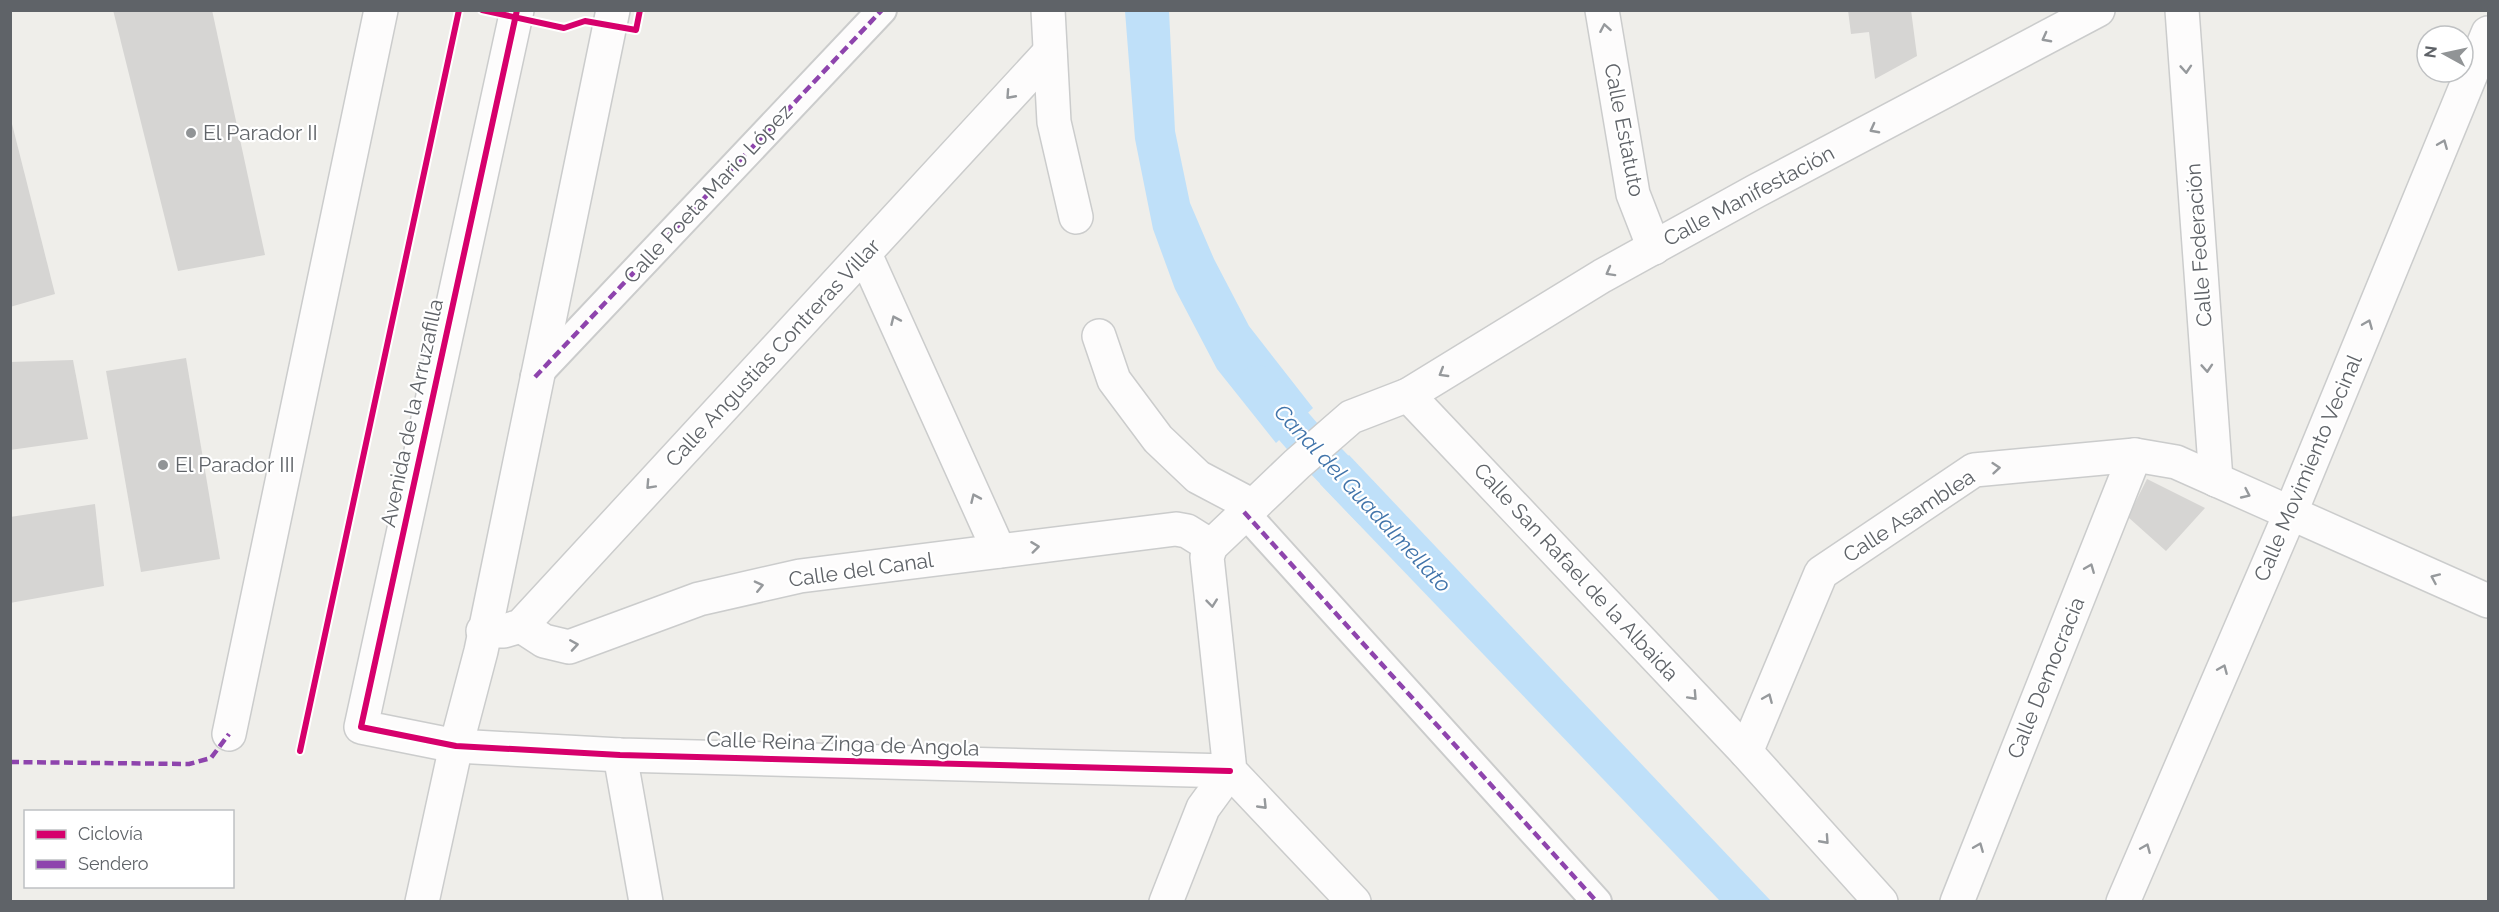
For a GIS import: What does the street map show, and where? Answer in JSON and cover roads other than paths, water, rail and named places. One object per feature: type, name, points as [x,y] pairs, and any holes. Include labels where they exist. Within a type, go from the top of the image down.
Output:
[{"type":"street","points":[[229,734],[381,10]]},
{"type":"street","name":"Avenida de la Arruzafilla","points":[[456,746],[361,727],[517,10]]},
{"type":"street","points":[[422,902],[456,746],[481,651],[483,631],[535,377],[613,10]]},
{"type":"street","name":"Calle Poeta Mario López","points":[[535,377],[882,10]]},
{"type":"street","points":[[1048,10],[1054,122],[1076,217]]},
{"type":"street","name":"Calle Estatuto","points":[[1602,10],[1634,194],[1654,248]]},
{"type":"street","name":"Calle Manifestación","points":[[1408,395],[1654,248],[2098,10]]},
{"type":"street","name":"Calle Federación","points":[[2182,10],[2216,480]]},
{"type":"street","name":"Calle Movimiento Vecinal","points":[[2122,902],[2290,514],[2485,50]]},
{"type":"street","name":"Calle Angustias Contreras Villar","points":[[521,626],[1050,52]]},
{"type":"street","points":[[866,254],[999,551]]},
{"type":"street","points":[[1099,336],[1114,380],[1158,439],[1198,477],[1248,509],[1597,902]]},
{"type":"street","points":[[1354,902],[1230,771],[1207,557],[1211,546],[1248,509],[1352,417],[1408,395]]},
{"type":"street","name":"Calle San Rafael de la Albaida","points":[[1408,395],[1746,752],[1881,902]]},
{"type":"street","name":"Calle Asamblea","points":[[1746,752],[1821,573],[1974,470],[2135,455],[2176,462],[2488,601]]},
{"type":"street","name":"Calle Democracia","points":[[1957,902],[2135,455]]},
{"type":"street","name":"Calle del Canal","points":[[521,626],[544,641],[569,647],[699,599],[800,576],[1176,529],[1186,531],[1211,546]]},
{"type":"street","points":[[483,631],[504,631],[521,626]]},
{"type":"street","name":"Calle Reina Zinga de Angola","points":[[456,746],[620,755],[1230,771]]},
{"type":"street","points":[[620,755],[646,902]]},
{"type":"street","points":[[1166,902],[1203,808],[1230,771]]},
{"type":"water","points":[[1125,11],[1169,11],[1175,131],[1190,203],[1214,259],[1249,326],[1313,408],[1276,443],[1217,369],[1175,289],[1153,229],[1135,139]]},
{"type":"water","points":[[1349,455],[1771,901],[1720,901],[1320,484]]},
{"type":"waterway","name":"Canal del Guadalmellato","points":[[1258,385],[1302,436],[1373,510]]},
{"type":"place","name":"El Parador II","points":[[191,133]]},
{"type":"place","name":"El Parador III","points":[[163,465]]}]
